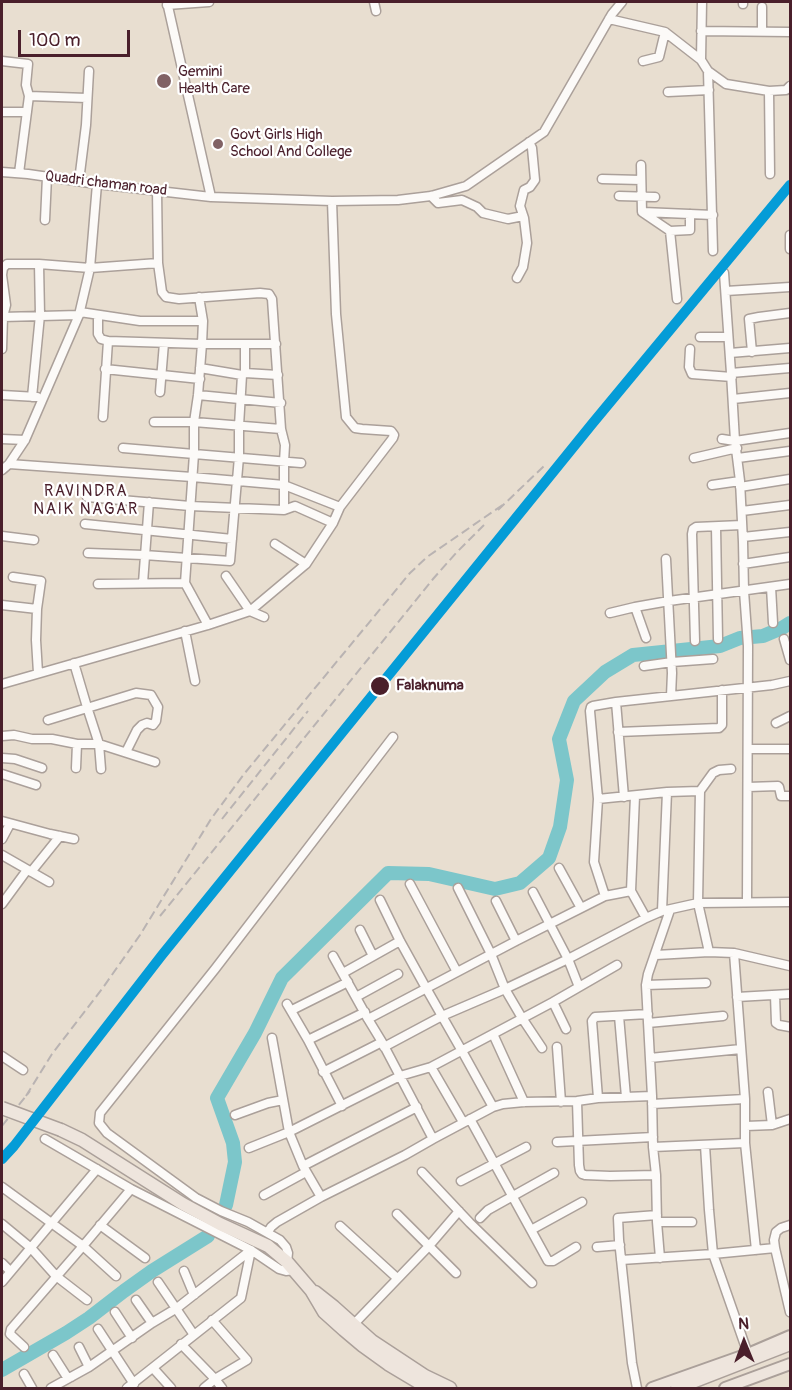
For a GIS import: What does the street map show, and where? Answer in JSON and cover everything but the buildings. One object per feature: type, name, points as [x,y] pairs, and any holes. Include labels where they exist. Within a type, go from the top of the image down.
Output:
[{"type":"highway","points":[[2,1108],[82,1140],[183,1204],[268,1246],[291,1266],[311,1290],[324,1312],[363,1346],[428,1389]]},
{"type":"highway","points":[[311,1290],[372,1341],[425,1376],[450,1389]]},
{"type":"highway","points":[[677,1389],[790,1344]]},
{"type":"highway","points":[[700,1389],[790,1353]]},
{"type":"main road","points":[[652,1389],[790,1336]]},
{"type":"main road","points":[[725,1389],[790,1364]]},
{"type":"street","points":[[209,2],[167,3],[211,197]]},
{"type":"street","points":[[523,216],[508,219],[483,213],[477,207],[462,201],[438,203],[431,196],[466,186],[544,132],[609,19],[622,2]]},
{"type":"street","points":[[700,60],[702,2]]},
{"type":"street","points":[[762,7],[762,31]]},
{"type":"street","points":[[609,19],[665,32],[726,84],[769,91],[789,90]]},
{"type":"street","points":[[643,61],[659,57],[665,32]]},
{"type":"street","points":[[701,32],[790,32]]},
{"type":"street","points":[[2,61],[27,60],[27,112],[19,173]]},
{"type":"street","points":[[79,181],[86,125],[89,71]]},
{"type":"street","points":[[708,71],[713,251]]},
{"type":"street","points":[[668,92],[709,90]]},
{"type":"street","points":[[769,91],[770,174]]},
{"type":"street","points":[[28,96],[87,98]]},
{"type":"street","points":[[2,112],[27,112]]},
{"type":"street","points":[[517,278],[523,267],[527,243],[520,206],[524,189],[530,187],[535,180],[532,148],[529,142]]},
{"type":"street","points":[[641,165],[642,212]]},
{"type":"street","name":"Quadri chaman road","points":[[2,172],[211,197],[399,201],[431,196]]},
{"type":"street","points":[[45,220],[47,177]]},
{"type":"street","points":[[602,179],[641,180]]},
{"type":"street","points":[[4,467],[25,440],[80,314],[90,268],[97,184]]},
{"type":"street","points":[[157,190],[158,263],[162,292],[166,297],[178,299],[260,293],[269,294],[272,299],[281,429],[285,445],[284,510]]},
{"type":"street","points":[[619,196],[655,197]]},
{"type":"street","points":[[2,684],[250,611],[306,564],[333,523],[340,507],[394,435],[391,431],[355,428],[346,417],[336,314],[332,201]]},
{"type":"street","points":[[642,212],[712,215]]},
{"type":"street","points":[[642,212],[670,231],[690,230],[690,214]]},
{"type":"street","points":[[670,231],[677,299]]},
{"type":"street","points":[[790,235],[790,249]]},
{"type":"street","points":[[2,348],[2,317],[6,305],[2,274],[7,264],[90,268],[158,263]]},
{"type":"street","points":[[32,397],[40,315],[39,264]]},
{"type":"street","points":[[724,273],[742,511],[748,646],[747,902]]},
{"type":"street","points":[[726,291],[790,287]]},
{"type":"street","points":[[199,297],[203,321],[202,344],[194,422],[185,583],[208,625]]},
{"type":"street","points":[[2,317],[80,314],[140,321],[203,321]]},
{"type":"street","points":[[752,351],[749,319],[790,314]]},
{"type":"street","points":[[98,315],[98,334],[101,339],[108,341],[276,344]]},
{"type":"street","points":[[699,337],[728,337]]},
{"type":"street","points":[[103,417],[108,341]]},
{"type":"street","points":[[160,392],[164,343]]},
{"type":"street","points":[[88,553],[230,561],[239,458],[245,344]]},
{"type":"street","points":[[730,353],[790,348]]},
{"type":"street","points":[[690,349],[689,367],[692,374],[732,375],[790,368]]},
{"type":"street","points":[[200,368],[244,374],[278,375]]},
{"type":"street","points":[[105,369],[200,379]]},
{"type":"street","points":[[733,399],[790,393]]},
{"type":"street","points":[[2,395],[44,398]]},
{"type":"street","points":[[198,395],[280,403]]},
{"type":"street","points":[[154,422],[194,422],[281,429]]},
{"type":"street","points":[[694,458],[736,444],[790,433]]},
{"type":"street","points":[[2,438],[25,440]]},
{"type":"street","points":[[722,439],[736,444]]},
{"type":"street","points":[[123,448],[302,463]]},
{"type":"street","points":[[738,458],[790,451]]},
{"type":"street","points":[[4,467],[192,477],[284,485],[340,507]]},
{"type":"street","points":[[712,485],[790,478]]},
{"type":"street","points":[[87,497],[234,508],[284,510],[295,506],[333,523]]},
{"type":"street","points":[[143,583],[149,502]]},
{"type":"street","points":[[742,511],[790,505]]},
{"type":"street","points":[[85,524],[232,539]]},
{"type":"street","points":[[695,640],[693,529],[742,525]]},
{"type":"street","points":[[716,527],[718,639]]},
{"type":"street","points":[[743,537],[790,532]]},
{"type":"street","points":[[2,536],[34,540]]},
{"type":"street","points":[[275,544],[306,564]]},
{"type":"street","points":[[743,564],[790,557]]},
{"type":"street","points":[[666,559],[671,696]]},
{"type":"street","points":[[13,576],[41,581],[37,609],[38,673]]},
{"type":"street","points":[[226,576],[250,611],[264,617]]},
{"type":"street","points":[[98,584],[185,583]]},
{"type":"street","points":[[610,613],[718,593],[790,584]]},
{"type":"street","points":[[771,587],[773,623]]},
{"type":"street","points":[[2,605],[37,609]]},
{"type":"street","points":[[635,607],[646,638]]},
{"type":"street","points":[[185,631],[195,681]]},
{"type":"street","points":[[784,639],[790,660]]},
{"type":"street","points":[[644,666],[671,657],[713,659]]},
{"type":"street","points":[[75,663],[99,744],[101,769]]},
{"type":"street","points":[[605,896],[594,862],[598,800],[590,711],[593,706],[790,681]]},
{"type":"street","points":[[618,732],[720,728],[722,725],[722,690]]},
{"type":"street","points":[[48,720],[136,693],[151,695],[158,707],[156,721],[153,725],[147,723],[142,725],[137,730],[126,752]]},
{"type":"street","points":[[616,702],[624,796]]},
{"type":"street","points":[[790,716],[776,723],[790,723]]},
{"type":"street","points":[[2,736],[14,735],[77,744],[99,744],[155,762]]},
{"type":"street","points":[[45,1139],[131,1189],[251,1250],[279,1269],[286,1271],[291,1266],[286,1247],[280,1240],[196,1198],[107,1133],[99,1123],[100,1113],[222,960],[393,737]]},
{"type":"street","points":[[76,768],[77,744]]},
{"type":"street","points":[[748,749],[790,749]]},
{"type":"street","points":[[2,758],[15,759],[42,768]]},
{"type":"street","points":[[709,952],[698,903],[700,792],[713,773],[719,770],[731,770]]},
{"type":"street","points":[[2,774],[36,785]]},
{"type":"street","points":[[748,787],[778,786],[781,796],[790,796]]},
{"type":"street","points":[[598,800],[668,792],[700,792]]},
{"type":"street","points":[[660,1258],[646,985],[656,955],[666,910],[668,792]]},
{"type":"street","points":[[635,796],[631,891],[646,918]]},
{"type":"street","points":[[2,838],[6,822],[74,839]]},
{"type":"street","points":[[2,904],[60,836]]},
{"type":"street","points":[[2,855],[49,882]]},
{"type":"street","points":[[560,868],[581,908]]},
{"type":"street","points":[[410,884],[457,972]]},
{"type":"street","points":[[458,888],[491,954],[505,989],[542,1048]]},
{"type":"street","points":[[308,1040],[426,988],[605,896],[631,891]]},
{"type":"street","points":[[533,892],[568,959],[579,987]]},
{"type":"street","points":[[381,900],[400,941],[493,1107]]},
{"type":"street","points":[[496,901],[516,941]]},
{"type":"street","points":[[323,1072],[505,989],[666,910],[698,903],[790,902]]},
{"type":"street","points":[[360,930],[373,956]]},
{"type":"street","points":[[342,1106],[290,1007],[345,977],[373,956],[400,941]]},
{"type":"street","points":[[656,955],[734,953],[790,966]]},
{"type":"street","points":[[734,953],[745,1099],[745,1143],[756,1250]]},
{"type":"street","points":[[333,956],[433,1139]]},
{"type":"street","points":[[249,1148],[289,1132],[400,1076],[431,1067],[617,965]]},
{"type":"street","points":[[356,997],[398,974]]},
{"type":"street","points":[[646,985],[706,983]]},
{"type":"street","points":[[737,997],[790,994]]},
{"type":"street","points":[[775,995],[776,1023],[778,1026],[790,1027]]},
{"type":"street","points":[[553,1002],[566,1029]]},
{"type":"street","points":[[619,1016],[626,1097]]},
{"type":"street","points":[[598,1098],[592,1021],[595,1017],[619,1016],[648,1019],[723,1016]]},
{"type":"street","points":[[493,1034],[524,1102]]},
{"type":"street","points":[[272,1038],[289,1132],[305,1169],[321,1197]]},
{"type":"street","points":[[557,1047],[561,1101]]},
{"type":"street","points":[[650,1058],[741,1049]]},
{"type":"street","points":[[2,1056],[23,1070]]},
{"type":"street","points":[[431,1067],[494,1165],[548,1261],[553,1261],[576,1247]]},
{"type":"street","points":[[768,1092],[772,1125]]},
{"type":"street","points":[[268,1232],[277,1222],[321,1197],[493,1107],[503,1104],[626,1097],[652,1100],[745,1099]]},
{"type":"street","points":[[235,1115],[283,1100]]},
{"type":"street","points":[[577,1101],[582,1174],[656,1175]]},
{"type":"street","points":[[264,1195],[305,1169],[417,1107]]},
{"type":"street","points":[[746,1126],[772,1125],[790,1119]]},
{"type":"street","points":[[557,1142],[653,1137]]},
{"type":"street","points":[[653,1147],[745,1143]]},
{"type":"street","points":[[705,1145],[713,1254],[748,1354]]},
{"type":"street","points":[[461,1181],[526,1147]]},
{"type":"street","points":[[2,1282],[97,1169]]},
{"type":"street","points":[[422,1172],[532,1283]]},
{"type":"street","points":[[480,1218],[488,1210],[554,1173]]},
{"type":"street","points":[[2,1187],[83,1246],[116,1276]]},
{"type":"street","points":[[24,1347],[10,1334],[10,1329],[131,1189]]},
{"type":"street","points":[[531,1230],[582,1202]]},
{"type":"street","points":[[353,1325],[429,1246],[459,1211]]},
{"type":"street","points":[[397,1214],[456,1273]]},
{"type":"street","points":[[637,1389],[632,1363],[618,1218],[657,1218],[692,1222]]},
{"type":"street","points":[[2,1224],[31,1248],[56,1276],[87,1300]]},
{"type":"street","points":[[100,1225],[145,1258]]},
{"type":"street","points":[[790,1225],[776,1232],[774,1240],[790,1312]]},
{"type":"street","points":[[340,1226],[397,1278]]},
{"type":"street","points":[[597,1247],[620,1245]]},
{"type":"street","points":[[621,1260],[775,1248]]},
{"type":"street","points":[[51,1389],[89,1367],[177,1308],[251,1250]]},
{"type":"street","points":[[98,1329],[130,1386],[241,1298],[251,1250]]},
{"type":"street","points":[[2,1263],[10,1271]]},
{"type":"street","points":[[184,1271],[194,1295]]},
{"type":"street","points":[[158,1282],[194,1335]]},
{"type":"street","points":[[136,1300],[152,1323]]},
{"type":"street","points":[[115,1312],[132,1338]]},
{"type":"street","points":[[204,1389],[215,1379],[247,1360],[212,1320]]},
{"type":"street","points":[[181,1344],[222,1389]]},
{"type":"street","points":[[79,1347],[89,1367]]},
{"type":"street","points":[[53,1355],[67,1377],[71,1377]]},
{"type":"street","points":[[153,1368],[171,1389]]},
{"type":"street","points":[[24,1374],[32,1389]]},
{"type":"waterway","points":[[226,1205],[235,1162],[233,1143],[217,1098],[255,1033],[282,978],[388,873],[429,874],[495,889],[520,883],[549,858],[560,827],[567,780],[559,739],[574,701],[605,672],[633,655],[720,646],[740,638],[763,636],[790,623]]},
{"type":"waterway","points":[[2,1370],[66,1333],[152,1271],[208,1236]]},
{"type":"railway","points":[[498,510],[544,466]]},
{"type":"railway","points":[[26,1096],[52,1054],[140,935],[211,819],[244,774],[410,573],[427,557],[504,504]]},
{"type":"railway","points":[[160,916],[433,579],[484,525]]},
{"type":"railway","points":[[222,819],[308,711]]},
{"type":"railway","points":[[2,1126],[30,1091]]},
{"type":"transit line","points":[[2,1159],[162,955],[592,424],[790,185]]},
{"type":"place","name":"Gemini Health Care","points":[[164,81]]},
{"type":"place","name":"Govt Girls High School And College","points":[[218,144]]},
{"type":"place","name":"Falaknuma","points":[[380,686]]},
{"type":"district","name":"RAVINDRA NAIK NAGAR","points":[[86,501]]}]
